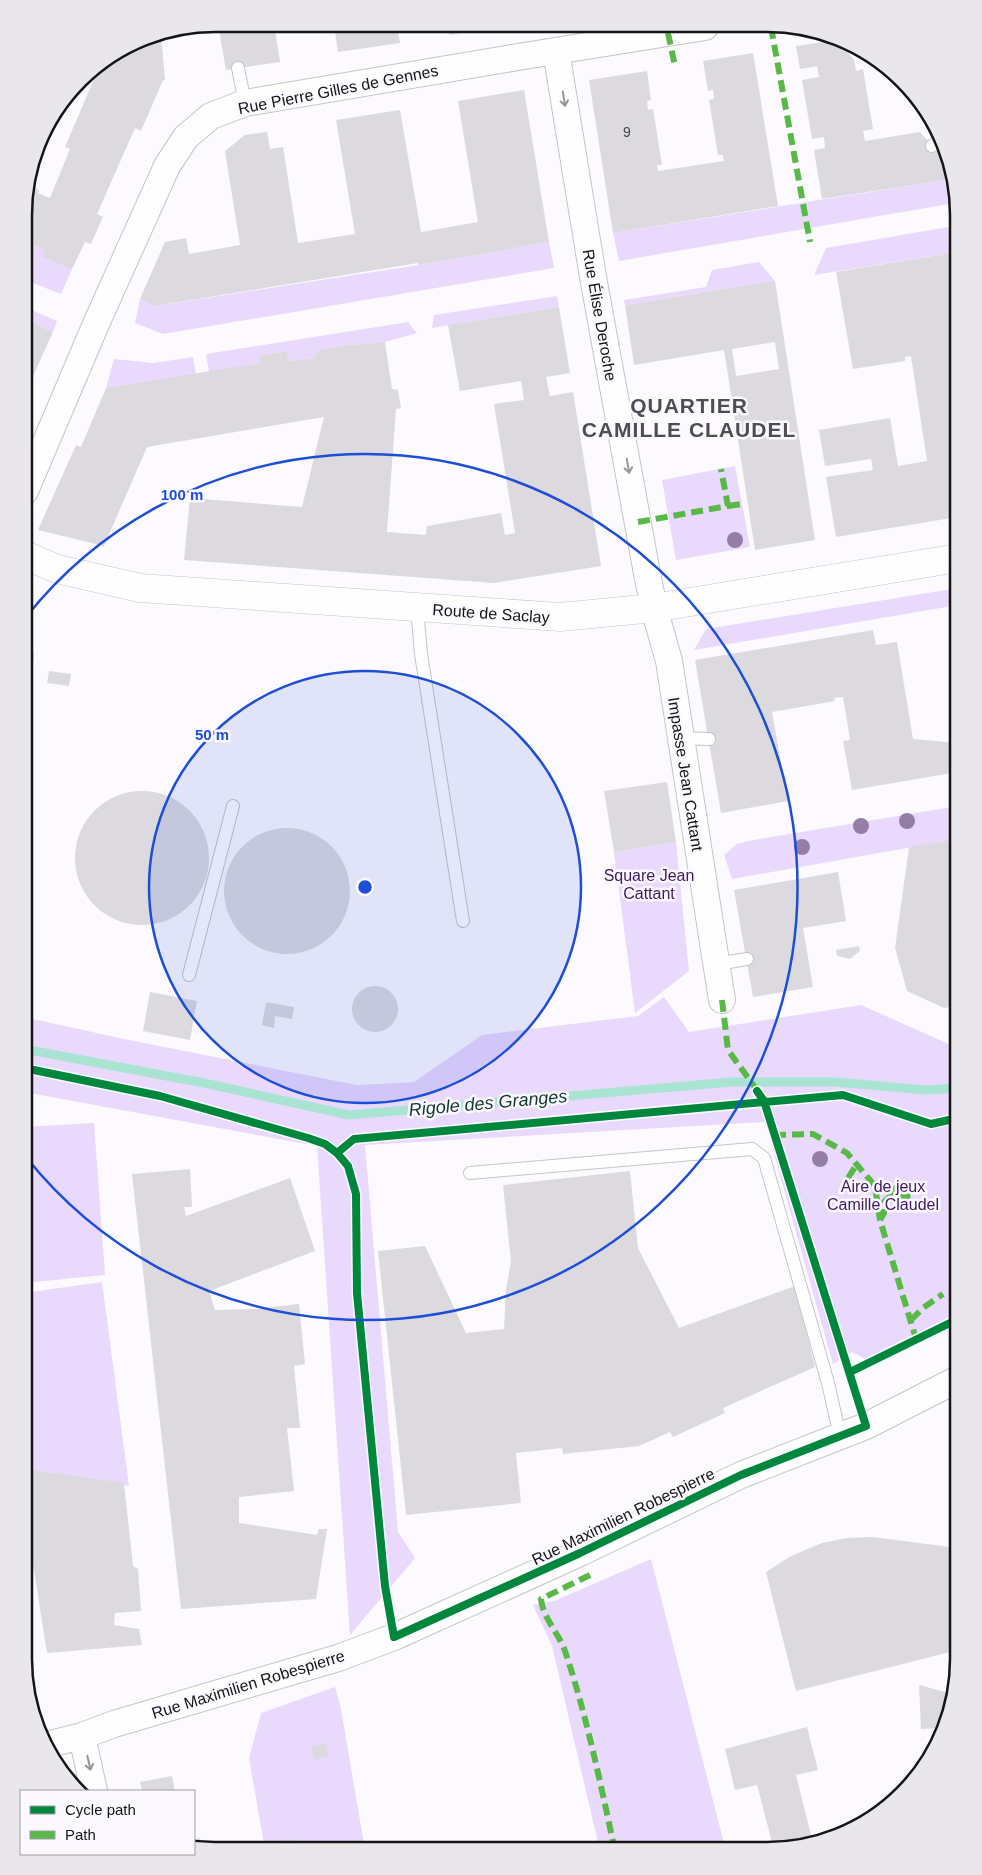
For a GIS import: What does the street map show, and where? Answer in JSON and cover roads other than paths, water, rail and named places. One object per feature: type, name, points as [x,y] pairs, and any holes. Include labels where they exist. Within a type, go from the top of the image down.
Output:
[{"type":"main road","name":"Route de Saclay","points":[[32,558],[57,569],[140,588],[560,617],[654,608],[950,559]]},
{"type":"street","name":"Rue Pierre Gilles de Gennes","points":[[32,475],[96,324],[167,166],[186,137],[211,116],[245,103],[674,32]]},
{"type":"street","name":"Rue Élise Deroche","points":[[556,51],[593,277],[654,608]]},
{"type":"street","name":"Impasse Jean Cattant","points":[[654,608],[669,662],[722,1000]]},
{"type":"street","name":"Rue Maximilien Robespierre","points":[[53,1743],[338,1658],[394,1637],[580,1553],[741,1475],[866,1426],[950,1383]]},
{"type":"street","points":[[82,1736],[94,1790]]},
{"type":"lane","points":[[238,68],[245,103]]},
{"type":"lane","points":[[417,608],[421,654],[464,921]]},
{"type":"lane","points":[[680,738],[709,739]]},
{"type":"lane","points":[[189,975],[233,806]]},
{"type":"lane","points":[[717,964],[746,959]]},
{"type":"lane","points":[[470,1174],[752,1149],[764,1158],[828,1383],[840,1436]]},
{"type":"waterway","name":"Rigole des Granges","points":[[32,1051],[204,1083],[349,1115],[732,1082],[835,1082],[926,1090],[950,1088]]},
{"type":"district","name":"QUARTIER CAMILLE CLAUDEL","points":[[689,418]]},
{"type":"park label","name":"Square Jean Cattant","points":[[649,884]]},
{"type":"park label","name":"Aire de jeux Camille Claudel","points":[[883,1195]]}]
